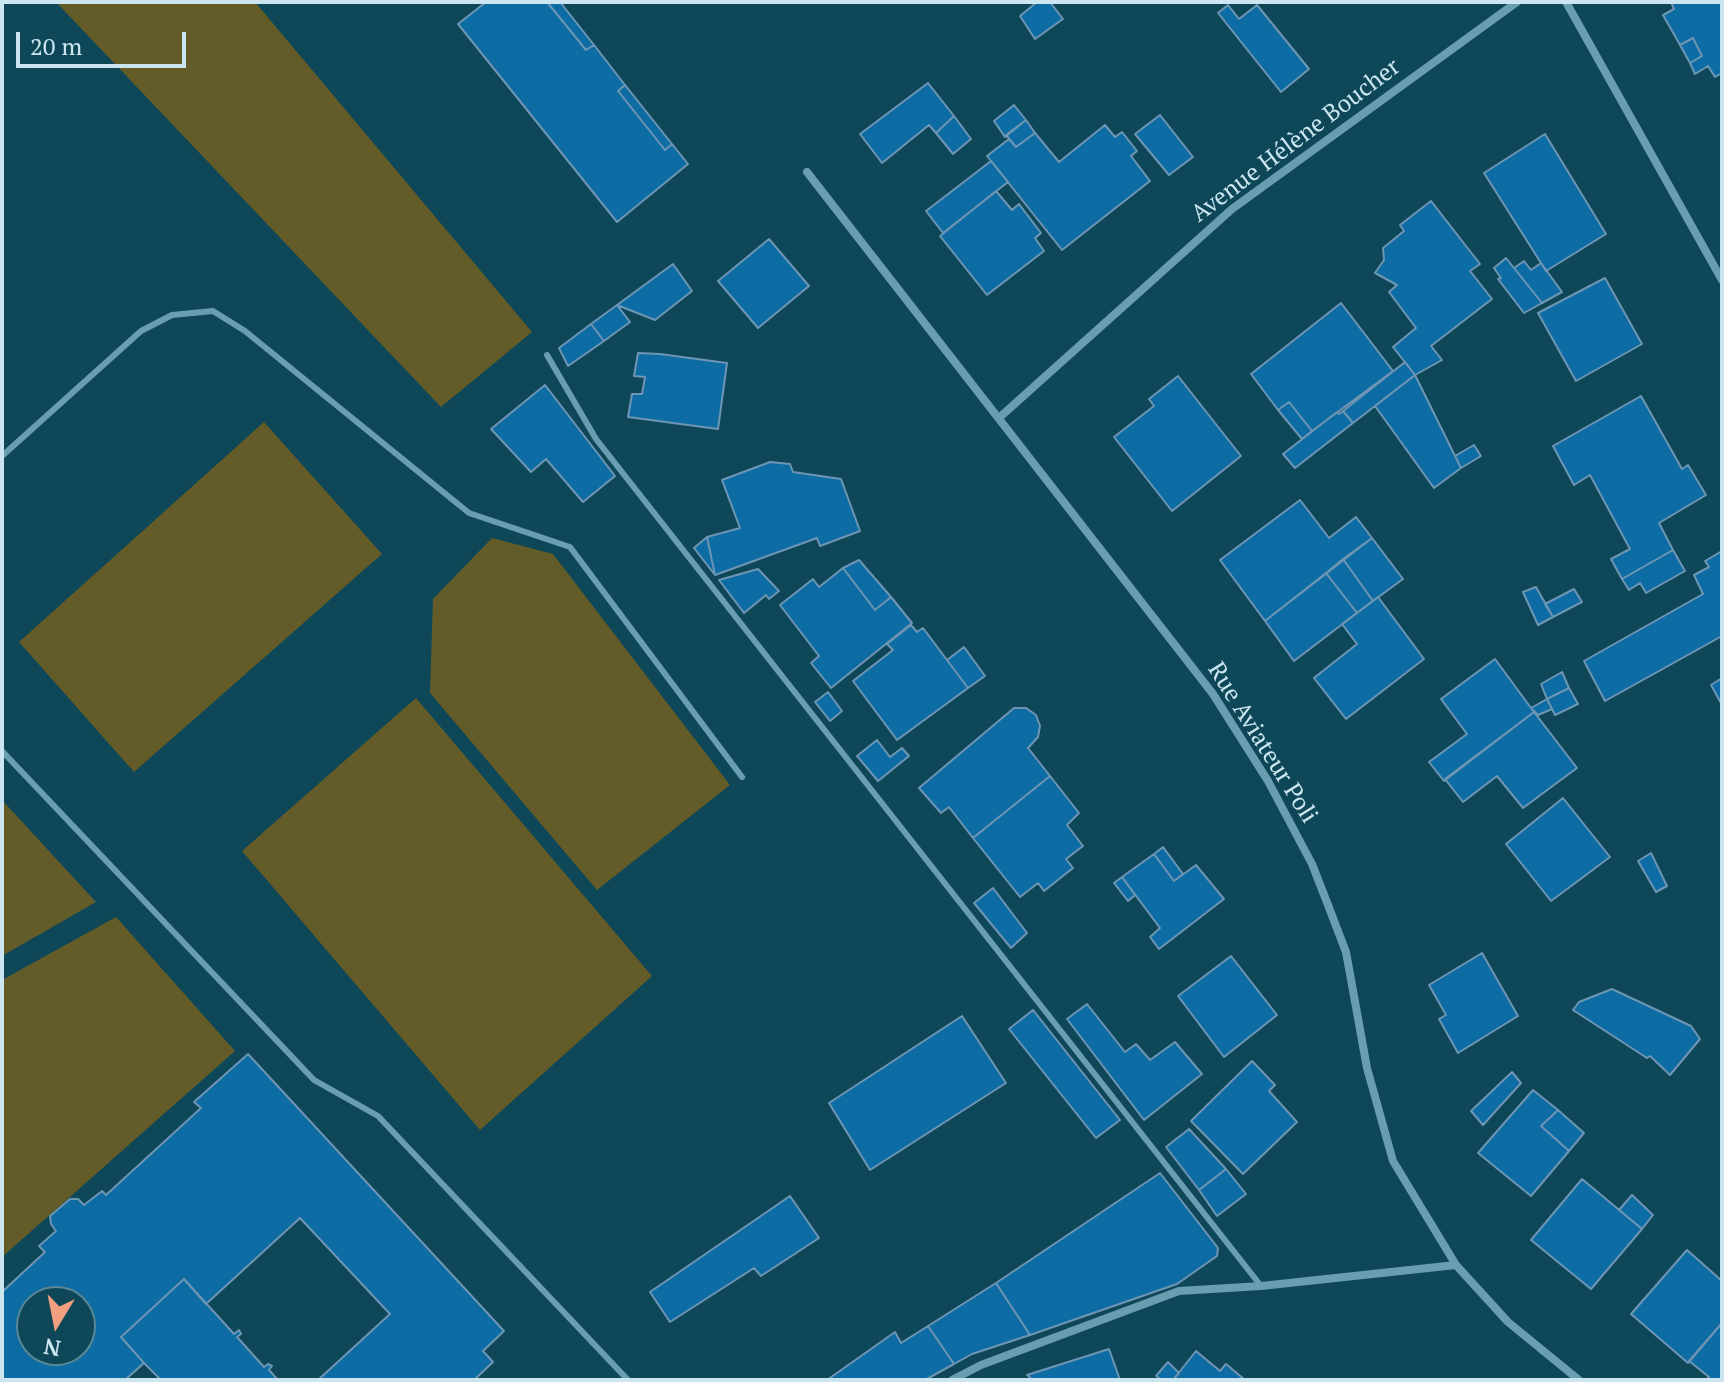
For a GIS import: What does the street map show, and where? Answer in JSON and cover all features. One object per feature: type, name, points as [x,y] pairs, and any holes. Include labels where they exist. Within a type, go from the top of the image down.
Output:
[{"type":"street","name":"Avenue Hélène Boucher","points":[[1000,417],[1232,209],[1517,2]]},
{"type":"street","points":[[1566,2],[1722,280]]},
{"type":"street","name":"Rue Aviateur Poli","points":[[807,172],[1213,694],[1268,781],[1312,864],[1346,952],[1367,1068],[1393,1161],[1456,1265],[1508,1322],[1579,1380]]},
{"type":"street","points":[[952,1380],[981,1365],[1179,1291],[1261,1286],[1456,1265]]},
{"type":"lane","points":[[2,456],[141,331],[172,315],[213,311],[245,331],[469,513],[570,547],[742,777]]},
{"type":"lane","points":[[547,355],[596,439],[1261,1286]]},
{"type":"lane","points":[[2,751],[314,1080],[378,1116],[628,1380]]},
{"type":"shaded area","points":[[56,2],[255,2],[532,332],[441,407]]},
{"type":"shaded area","points":[[264,422],[382,554],[134,772],[19,642]]},
{"type":"shaded area","points":[[492,538],[553,554],[730,785],[597,890],[430,693],[433,599]]},
{"type":"shaded area","points":[[416,698],[652,976],[480,1130],[242,851]]},
{"type":"shaded area","points":[[2,800],[96,902],[2,956]]},
{"type":"shaded area","points":[[116,917],[235,1051],[2,1257],[2,980]]},
{"type":"building","points":[[486,2],[547,2],[586,50],[594,45],[625,85],[618,91],[665,150],[672,144],[688,164],[617,222],[458,24]]},
{"type":"building","points":[[547,2],[560,2],[594,45],[586,50]]},
{"type":"building","points":[[1037,2],[1050,2],[1063,19],[1035,39],[1020,16]]},
{"type":"building","points":[[1671,2],[1722,2],[1722,73],[1715,77],[1708,66],[1695,74],[1690,63],[1702,56],[1693,38],[1680,45],[1663,15],[1674,9]]},
{"type":"building","points":[[1228,5],[1239,19],[1257,5],[1309,69],[1281,92],[1218,13]]},
{"type":"building","points":[[1693,38],[1702,56],[1690,63],[1680,45]]},
{"type":"building","points":[[928,83],[954,116],[936,133],[929,125],[882,163],[860,134]]},
{"type":"building","points":[[625,85],[672,144],[665,150],[618,91]]},
{"type":"building","points":[[1014,105],[1026,120],[1005,137],[994,121]]},
{"type":"building","points":[[1160,115],[1193,157],[1169,175],[1135,134]]},
{"type":"building","points":[[954,116],[971,139],[953,154],[936,133]]},
{"type":"building","points":[[1026,120],[1035,133],[1016,147],[1006,135]]},
{"type":"building","points":[[1105,125],[1115,137],[1122,132],[1137,151],[1131,156],[1150,181],[1062,250],[987,156],[1009,139],[1016,147],[1035,133],[1059,162]]},
{"type":"building","points":[[1545,134],[1606,234],[1546,271],[1484,173]]},
{"type":"building","points":[[991,161],[1008,182],[943,233],[926,211]]},
{"type":"building","points":[[996,191],[1012,210],[1019,204],[1041,233],[1035,238],[1044,251],[987,295],[940,236]]},
{"type":"building","points":[[1431,201],[1480,264],[1470,271],[1492,299],[1431,346],[1442,360],[1415,375],[1393,347],[1416,328],[1389,292],[1397,285],[1375,273],[1384,260],[1383,248],[1404,231],[1400,225]]},
{"type":"building","points":[[769,239],[809,286],[758,328],[718,281]]},
{"type":"building","points":[[1506,258],[1542,303],[1524,313],[1498,279],[1501,278],[1494,268]]},
{"type":"building","points":[[1524,261],[1531,270],[1541,263],[1562,292],[1542,303],[1514,268]]},
{"type":"building","points":[[673,264],[692,291],[655,320],[617,305]]},
{"type":"building","points":[[1605,278],[1642,344],[1576,381],[1538,313]]},
{"type":"building","points":[[1341,303],[1393,371],[1312,431],[1289,402],[1278,410],[1251,374]]},
{"type":"building","points":[[617,305],[630,322],[604,341],[591,324]]},
{"type":"building","points":[[591,324],[604,341],[568,366],[559,348]]},
{"type":"building","points":[[638,353],[727,363],[718,429],[628,417],[632,394],[642,394],[645,377],[634,376]]},
{"type":"building","points":[[1405,362],[1415,375],[1353,423],[1343,411]]},
{"type":"building","points":[[1415,375],[1461,468],[1434,488],[1375,406]]},
{"type":"building","points":[[1178,376],[1241,456],[1172,511],[1114,437],[1154,406],[1149,399]]},
{"type":"building","points":[[545,385],[615,476],[583,502],[546,459],[531,472],[491,429]]},
{"type":"building","points":[[1641,396],[1682,469],[1688,465],[1706,495],[1659,523],[1673,550],[1622,579],[1611,559],[1630,549],[1590,475],[1574,485],[1553,446]]},
{"type":"building","points":[[1289,402],[1312,431],[1302,439],[1278,410]]},
{"type":"building","points":[[1343,411],[1353,423],[1295,468],[1283,454],[1337,412]]},
{"type":"building","points":[[1474,445],[1481,456],[1461,468],[1455,456]]},
{"type":"building","points":[[770,462],[790,464],[793,472],[841,479],[860,531],[820,546],[817,538],[715,575],[707,537],[740,528],[722,480]]},
{"type":"building","points":[[1300,500],[1329,538],[1356,517],[1372,538],[1265,621],[1220,560]]},
{"type":"building","points":[[707,537],[715,575],[694,548]]},
{"type":"building","points":[[1372,538],[1403,579],[1373,601],[1343,559]]},
{"type":"building","points":[[1673,550],[1685,571],[1646,593],[1640,583],[1629,590],[1622,579]]},
{"type":"building","points":[[1722,551],[1722,636],[1605,701],[1584,661],[1703,594],[1694,575],[1709,567],[1705,561]]},
{"type":"building","points":[[1343,559],[1373,601],[1357,613],[1326,573]]},
{"type":"building","points":[[859,560],[891,597],[875,610],[843,568]]},
{"type":"building","points":[[843,568],[875,610],[891,597],[912,623],[831,688],[811,663],[819,656],[780,605],[813,579],[819,587]]},
{"type":"building","points":[[758,569],[779,591],[769,599],[766,595],[744,613],[719,580]]},
{"type":"building","points":[[1326,573],[1357,613],[1294,661],[1265,621]]},
{"type":"building","points":[[1536,587],[1553,617],[1538,625],[1523,592]]},
{"type":"building","points":[[1574,589],[1582,602],[1553,617],[1545,604]]},
{"type":"building","points":[[1378,597],[1424,659],[1346,719],[1314,678],[1357,644],[1342,624]]},
{"type":"building","points":[[911,625],[917,632],[923,628],[968,688],[897,740],[853,681],[893,650],[887,644]]},
{"type":"building","points":[[964,647],[985,676],[968,688],[947,660]]},
{"type":"building","points":[[1495,659],[1534,712],[1444,781],[1429,762],[1467,734],[1441,699]]},
{"type":"building","points":[[1562,672],[1569,688],[1547,699],[1541,684]]},
{"type":"building","points":[[1722,678],[1722,705],[1711,685]]},
{"type":"building","points":[[1569,688],[1578,704],[1555,715],[1547,699]]},
{"type":"building","points":[[828,692],[842,711],[830,721],[815,702]]},
{"type":"building","points":[[1547,699],[1552,709],[1538,715],[1531,708]]},
{"type":"building","points":[[1014,708],[1026,708],[1036,715],[1040,726],[1038,737],[1028,748],[1050,776],[973,838],[949,807],[941,813],[919,788]]},
{"type":"building","points":[[1534,712],[1577,768],[1523,808],[1497,776],[1463,802],[1445,779]]},
{"type":"building","points":[[877,740],[890,757],[902,748],[909,756],[878,781],[857,756]]},
{"type":"building","points":[[1050,776],[1079,813],[1067,825],[1083,846],[1066,859],[1073,868],[1044,891],[1038,883],[1020,897],[973,838]]},
{"type":"building","points":[[1563,798],[1610,857],[1551,901],[1506,844]]},
{"type":"building","points":[[1163,847],[1183,874],[1174,881],[1154,854]]},
{"type":"building","points":[[1651,853],[1667,886],[1656,892],[1638,861]]},
{"type":"building","points":[[1154,854],[1174,881],[1196,865],[1224,899],[1159,949],[1150,937],[1160,928],[1122,877]]},
{"type":"building","points":[[1122,877],[1135,895],[1128,901],[1114,883]]},
{"type":"building","points":[[993,888],[1027,933],[1011,948],[974,903]]},
{"type":"building","points":[[1482,953],[1518,1016],[1458,1053],[1439,1019],[1446,1015],[1429,985]]},
{"type":"building","points":[[1231,956],[1277,1015],[1224,1057],[1178,996]]},
{"type":"building","points":[[1612,989],[1691,1026],[1700,1039],[1670,1075],[1650,1056],[1647,1058],[1573,1010],[1579,1002]]},
{"type":"building","points":[[1087,1004],[1125,1052],[1136,1044],[1150,1060],[1175,1042],[1202,1074],[1144,1120],[1067,1019]]},
{"type":"building","points":[[1033,1010],[1120,1120],[1096,1138],[1009,1029]]},
{"type":"building","points":[[962,1016],[1006,1083],[870,1170],[829,1103]]},
{"type":"building","points":[[248,1054],[504,1331],[483,1351],[493,1362],[474,1380],[318,1380],[390,1314],[300,1218],[206,1304],[184,1279],[121,1337],[144,1363],[125,1380],[2,1380],[2,1292],[45,1252],[39,1246],[56,1231],[50,1216],[70,1199],[78,1199],[84,1205],[102,1191],[106,1195],[201,1108],[194,1102]]},
{"type":"building","points":[[1252,1061],[1275,1085],[1269,1091],[1297,1122],[1243,1174],[1191,1121]]},
{"type":"building","points":[[1512,1072],[1521,1083],[1483,1125],[1471,1111]]},
{"type":"building","points":[[1533,1090],[1558,1110],[1541,1126],[1569,1151],[1531,1196],[1478,1153]]},
{"type":"building","points":[[1558,1110],[1584,1133],[1569,1151],[1541,1126]]},
{"type":"building","points":[[1189,1129],[1226,1169],[1199,1190],[1166,1147]]},
{"type":"building","points":[[1226,1169],[1246,1194],[1217,1216],[1199,1190]]},
{"type":"building","points":[[1160,1173],[1218,1248],[1217,1256],[1177,1284],[1030,1335],[996,1283]]},
{"type":"building","points":[[1582,1179],[1642,1229],[1591,1289],[1531,1240]]},
{"type":"building","points":[[1632,1195],[1653,1215],[1642,1229],[1619,1210]]},
{"type":"building","points":[[790,1196],[819,1238],[761,1276],[754,1268],[670,1322],[650,1292]]},
{"type":"building","points":[[1687,1250],[1722,1281],[1722,1323],[1688,1363],[1631,1314]]},
{"type":"building","points":[[184,1279],[234,1334],[239,1330],[241,1334],[237,1337],[264,1367],[268,1364],[272,1366],[269,1370],[278,1380],[161,1380],[144,1363],[121,1337]]},
{"type":"building","points":[[996,1283],[1030,1335],[972,1354],[954,1364],[928,1326]]},
{"type":"building","points":[[1722,1323],[1722,1380],[1706,1380],[1709,1377],[1689,1361]]},
{"type":"building","points":[[928,1326],[954,1364],[925,1380],[827,1380],[895,1332],[901,1343]]},
{"type":"building","points":[[1109,1349],[1120,1380],[1033,1380],[1027,1375]]},
{"type":"building","points":[[1196,1351],[1220,1371],[1226,1364],[1245,1380],[1173,1380]]},
{"type":"building","points":[[1168,1362],[1179,1373],[1173,1380],[1162,1380],[1156,1376]]}]
